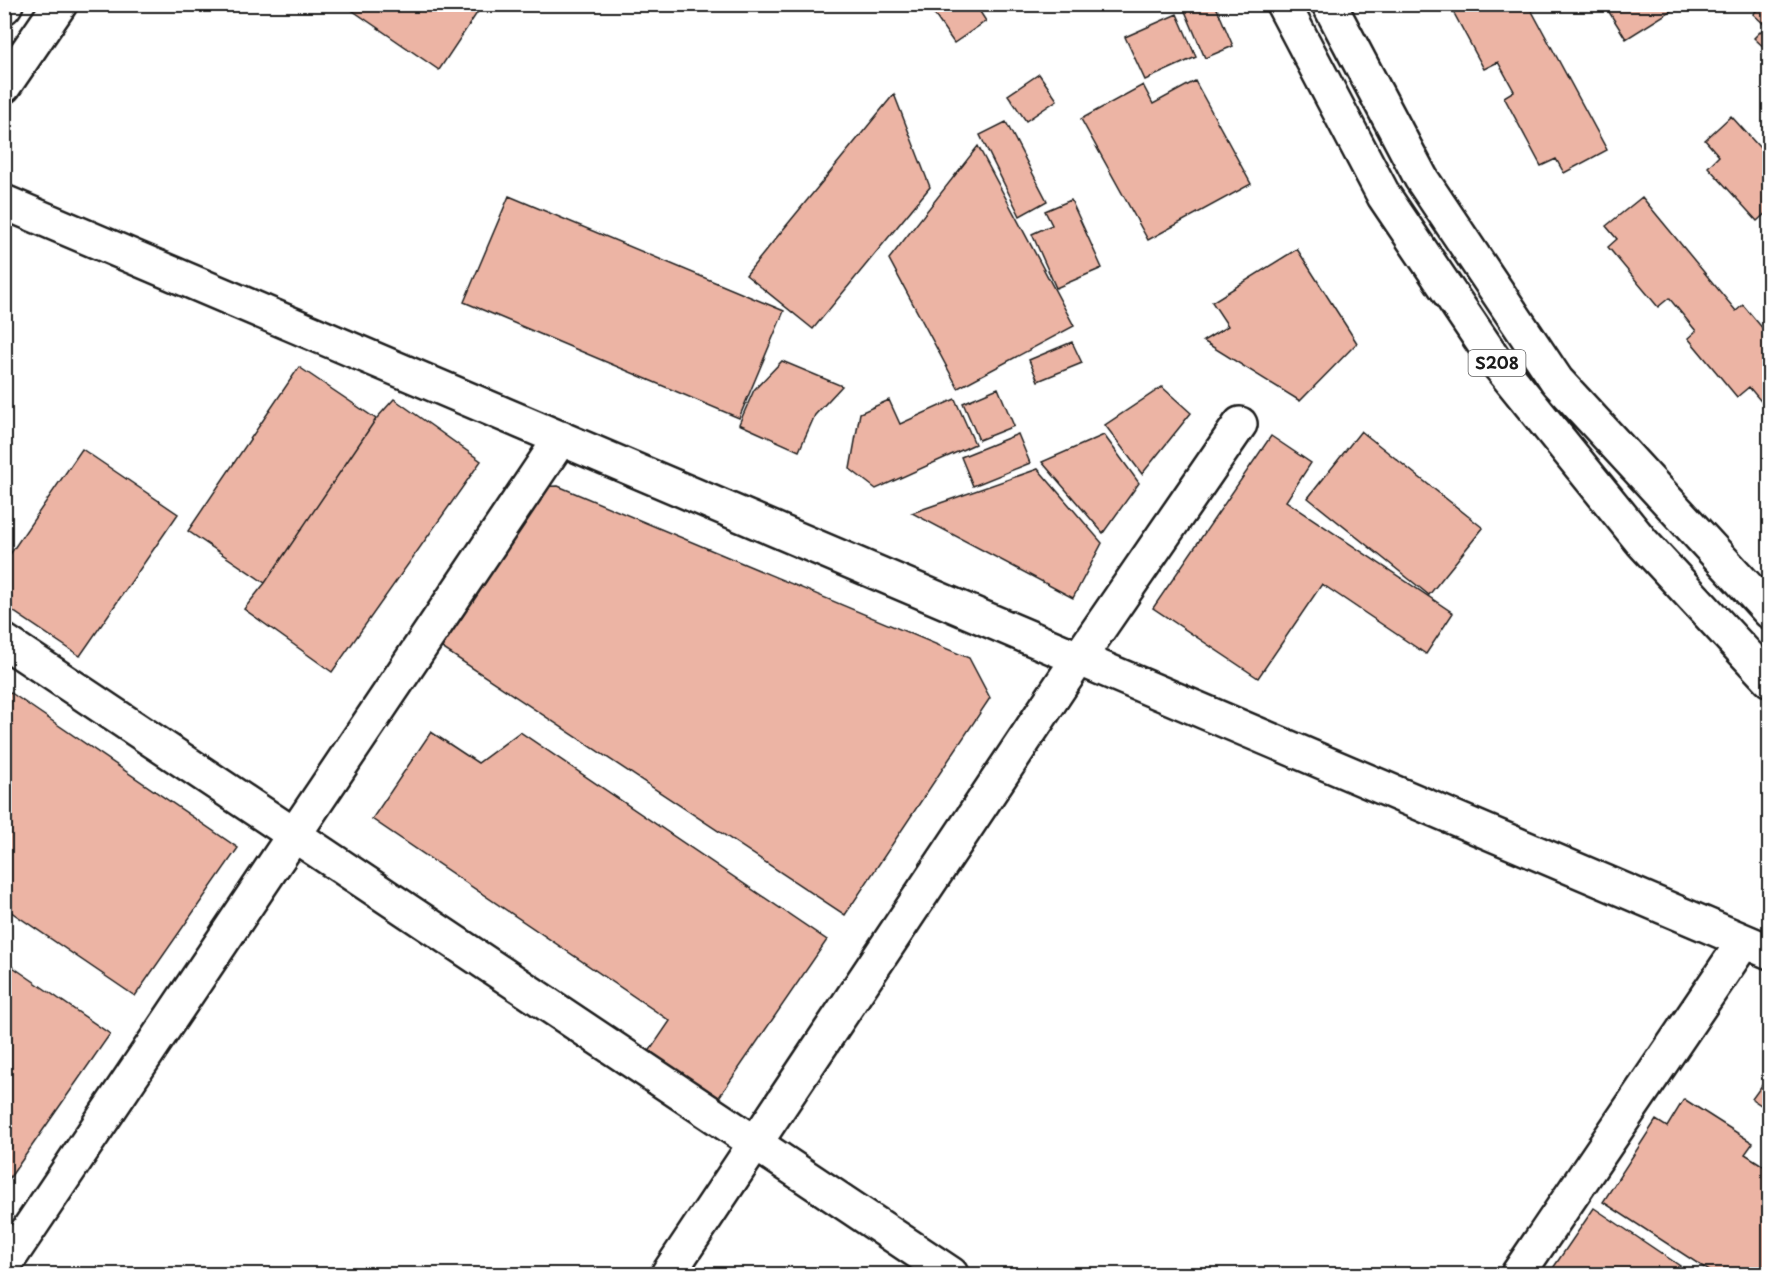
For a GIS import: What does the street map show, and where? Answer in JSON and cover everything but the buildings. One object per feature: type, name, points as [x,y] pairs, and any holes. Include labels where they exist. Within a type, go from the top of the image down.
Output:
[{"type":"street","points":[[4,86],[60,4]]},
{"type":"street","name":"S208","points":[[1282,4],[1384,196],[1494,359],[1642,542],[1770,680]]},
{"type":"street","points":[[1329,4],[1420,178],[1557,381],[1770,612]]},
{"type":"street","points":[[4,202],[1757,946],[1518,1275]]},
{"type":"street","points":[[668,1275],[1078,658],[1240,424]]},
{"type":"street","points":[[4,1266],[561,438]]},
{"type":"street","points":[[4,641],[951,1275]]}]
